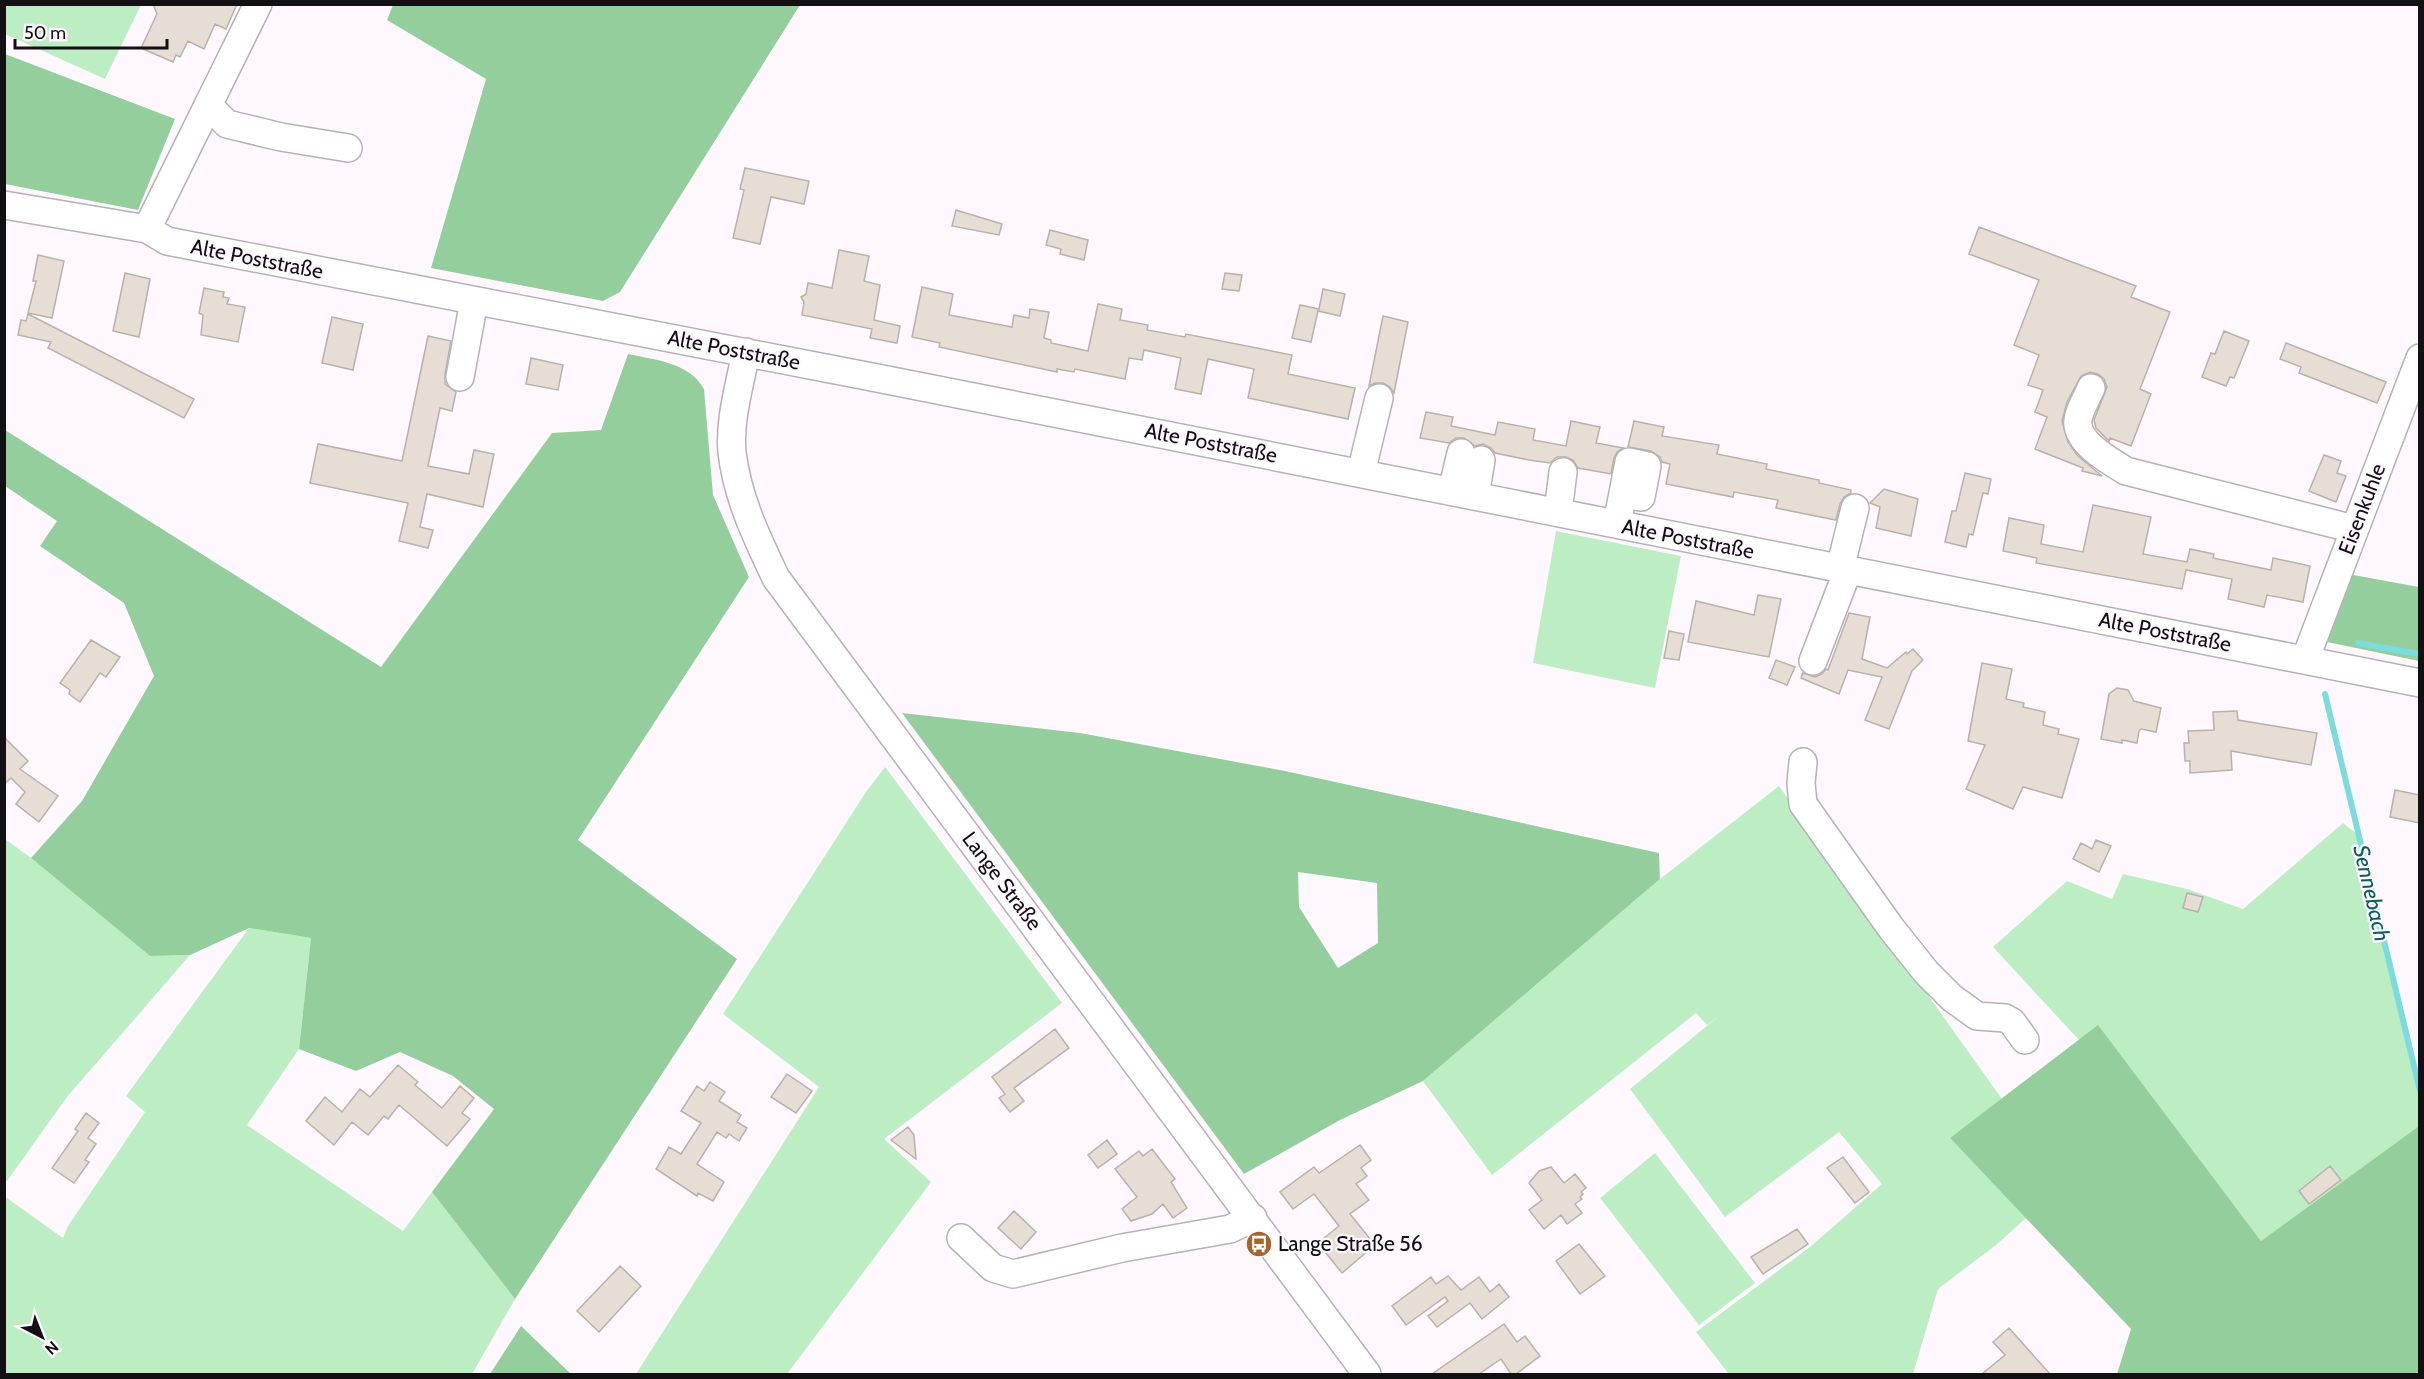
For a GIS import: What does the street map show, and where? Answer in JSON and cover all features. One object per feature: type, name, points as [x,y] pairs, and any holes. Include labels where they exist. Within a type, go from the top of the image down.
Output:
[{"type":"street","points":[[147,229],[258,4]]},
{"type":"street","points":[[208,105],[227,124],[281,137],[348,148]]},
{"type":"street","name":"Alte Poststraße","points":[[4,205],[147,229],[167,241],[746,352],[2420,682]]},
{"type":"street","points":[[460,377],[474,300]]},
{"type":"street","name":"Lange Straße","points":[[746,352],[733,422],[732,452],[751,526],[777,578],[1367,1374]]},
{"type":"street","name":"Eisenkuhle","points":[[2305,660],[2420,358]]},
{"type":"street","points":[[2091,388],[2078,421],[2079,429],[2089,445],[2110,462],[2126,471],[2354,529]]},
{"type":"street","points":[[1361,473],[1379,398]]},
{"type":"street","points":[[1464,494],[1471,456]]},
{"type":"street","points":[[1558,512],[1563,472]]},
{"type":"street","points":[[1617,524],[1623,493]]},
{"type":"street","points":[[1813,661],[1848,570],[1863,509]]},
{"type":"street","points":[[1803,762],[1801,783],[1803,804],[1891,928],[1926,972],[1952,998],[1977,1016],[2005,1018],[2012,1022],[2025,1040]]},
{"type":"street","points":[[961,1238],[993,1268],[1013,1274],[1122,1248],[1230,1229],[1253,1218]]},
{"type":"green space","points":[[5,4],[141,5],[105,79],[5,34]]},
{"type":"green space","points":[[393,4],[800,5],[620,292],[603,301],[431,268],[486,79],[387,20]]},
{"type":"green space","points":[[5,54],[175,119],[138,210],[5,184]]},
{"type":"green space","points":[[628,354],[680,368],[698,380],[704,389],[713,495],[749,577],[578,840],[737,959],[515,1299],[432,1192],[494,1109],[453,1076],[400,1052],[356,1071],[299,1049],[311,938],[249,928],[190,955],[150,956],[31,858],[82,801],[154,676],[124,603],[40,546],[57,521],[5,486],[5,430],[381,667],[552,433],[601,430]]},
{"type":"green space","points":[[1556,531],[1681,556],[1655,688],[1533,663]]},
{"type":"green space","points":[[2348,574],[2419,587],[2419,661],[2322,641]]},
{"type":"green space","points":[[902,713],[1080,733],[1285,771],[1659,853],[1660,879],[1423,1081],[1340,1120],[1244,1174]],"holes":[[[1298,872],[1377,883],[1378,943],[1338,968],[1299,907]]]},
{"type":"green space","points":[[885,767],[1062,1003],[884,1139],[931,1182],[787,1374],[636,1374],[819,1087],[723,1014],[866,792]]},
{"type":"green space","points":[[1779,786],[2002,1099],[1950,1138],[2026,1218],[1996,1245],[1938,1289],[1913,1374],[1729,1374],[1696,1332],[1810,1247],[1882,1184],[1839,1132],[1725,1217],[1630,1089],[1719,1016],[1707,1025],[1696,1013],[1492,1175],[1423,1081],[1660,879]]},
{"type":"green space","points":[[2343,823],[2357,834],[2419,1098],[2419,1126],[2261,1241],[2098,1026],[2079,1040],[1993,947],[2067,881],[2112,899],[2123,874],[2187,889],[2243,909]]},
{"type":"green space","points":[[5,839],[150,956],[190,955],[67,1097],[7,1181],[5,1179]]},
{"type":"green space","points":[[249,928],[311,938],[299,1049],[247,1125],[403,1231],[432,1192],[515,1299],[472,1374],[5,1374],[4,1196],[63,1238],[68,1226],[145,1112],[126,1096]]},
{"type":"green space","points":[[2098,1025],[2261,1241],[2419,1126],[2419,1374],[2117,1374],[2131,1329],[1950,1138]]},
{"type":"green space","points":[[1655,1153],[1755,1283],[1699,1325],[1600,1198]]},
{"type":"green space","points":[[521,1326],[571,1374],[490,1374]]},
{"type":"building","points":[[153,4],[237,4],[226,29],[215,24],[204,49],[188,41],[180,57],[176,55],[173,62],[141,48],[157,14]]},
{"type":"building","points":[[745,168],[809,181],[804,204],[771,197],[760,244],[733,238],[744,190],[740,189]]},
{"type":"building","points":[[956,210],[1002,224],[999,235],[952,226]]},
{"type":"building","points":[[1979,227],[2136,286],[2131,297],[2170,312],[2140,389],[2151,394],[2131,446],[2110,438],[2109,441],[2096,428],[2094,420],[2107,387],[2104,379],[2098,374],[2090,372],[2081,376],[2067,402],[2062,421],[2068,442],[2077,455],[2102,476],[2082,471],[2083,468],[2035,449],[2047,417],[2035,412],[2043,390],[2028,385],[2039,355],[2014,345],[2039,280],[1969,254]]},
{"type":"building","points":[[1050,230],[1088,240],[1084,260],[1060,254],[1061,249],[1046,245]]},
{"type":"building","points":[[839,250],[869,256],[864,281],[880,285],[874,320],[900,326],[897,343],[870,338],[872,329],[802,315],[804,302],[801,297],[806,294],[808,283],[832,288]]},
{"type":"building","points":[[38,255],[64,261],[52,318],[28,313],[36,281],[33,281]]},
{"type":"building","points":[[125,273],[150,279],[139,337],[113,331]]},
{"type":"building","points":[[1225,273],[1242,275],[1239,291],[1222,289]]},
{"type":"building","points":[[922,287],[953,294],[949,315],[1012,327],[1014,315],[1029,318],[1030,309],[1049,312],[1044,338],[1051,340],[1051,343],[1088,351],[1098,304],[1122,309],[1120,320],[1148,325],[1147,330],[1185,337],[1186,334],[1292,355],[1288,374],[1355,388],[1348,419],[1248,398],[1254,369],[1208,359],[1201,394],[1175,389],[1181,358],[1144,350],[1142,360],[1129,358],[1125,379],[1075,369],[1074,372],[1057,369],[1057,372],[939,347],[940,343],[912,337]]},
{"type":"building","points":[[204,288],[224,292],[223,297],[229,298],[227,304],[245,307],[238,342],[201,335],[203,315],[199,313]]},
{"type":"building","points":[[1323,289],[1345,294],[1340,316],[1318,311],[1311,342],[1292,338],[1300,305],[1319,309]]},
{"type":"building","points":[[28,314],[194,399],[184,418],[48,348],[51,342],[18,335],[21,320],[26,321]]},
{"type":"building","points":[[1383,316],[1408,322],[1394,393],[1383,383],[1369,386]]},
{"type":"building","points":[[332,317],[363,324],[353,370],[322,363]]},
{"type":"building","points":[[2224,331],[2249,341],[2234,378],[2230,377],[2226,386],[2202,377],[2211,353],[2215,354]]},
{"type":"building","points":[[428,336],[451,341],[445,384],[456,392],[452,411],[440,408],[428,466],[469,474],[474,450],[494,454],[483,507],[427,494],[420,527],[433,530],[428,548],[399,541],[408,503],[310,483],[318,444],[402,461]]},
{"type":"building","points":[[2286,343],[2386,382],[2377,403],[2299,373],[2301,367],[2280,359]]},
{"type":"building","points":[[531,358],[563,365],[558,390],[526,384]]},
{"type":"building","points":[[1426,412],[1453,417],[1451,426],[1495,435],[1498,422],[1535,429],[1533,440],[1566,446],[1571,421],[1600,427],[1596,443],[1623,448],[1614,458],[1611,474],[1578,468],[1573,460],[1566,457],[1557,457],[1550,463],[1529,460],[1495,453],[1483,444],[1475,446],[1464,438],[1456,438],[1449,443],[1420,438]]},
{"type":"building","points":[[1634,421],[1664,427],[1662,436],[1719,445],[1717,454],[1767,464],[1766,469],[1819,480],[1819,483],[1851,490],[1851,493],[1844,497],[1840,504],[1836,520],[1776,508],[1778,500],[1734,492],[1733,497],[1666,484],[1670,464],[1662,462],[1660,457],[1651,451],[1628,447]]},
{"type":"building","points":[[2324,455],[2341,461],[2337,473],[2346,476],[2336,502],[2309,491]]},
{"type":"building","points":[[1965,473],[1991,479],[1988,494],[1983,493],[1973,535],[1969,534],[1966,547],[1945,542],[1952,511],[1956,511]]},
{"type":"building","points":[[1884,489],[1918,499],[1911,536],[1876,528],[1880,507],[1870,503]]},
{"type":"building","points":[[2093,505],[2151,517],[2143,554],[2187,562],[2190,549],[2214,554],[2213,558],[2271,570],[2273,558],[2310,566],[2303,602],[2267,595],[2264,607],[2228,599],[2232,579],[2186,570],[2182,589],[2036,563],[2037,558],[2003,551],[2009,518],[2044,525],[2041,544],[2083,552]]},
{"type":"building","points":[[1758,595],[1781,599],[1769,657],[1688,642],[1696,601],[1754,615]]},
{"type":"building","points":[[1849,613],[1870,617],[1862,659],[1887,668],[1913,649],[1923,660],[1912,671],[1889,729],[1865,720],[1882,677],[1848,670],[1839,694],[1801,678],[1803,673],[1815,677],[1826,669],[1828,670]]},
{"type":"building","points":[[1669,631],[1684,634],[1679,660],[1664,658]]},
{"type":"building","points":[[91,640],[120,657],[106,677],[100,673],[80,702],[69,694],[70,690],[60,683]]},
{"type":"building","points":[[1776,660],[1795,667],[1787,685],[1769,678]]},
{"type":"building","points":[[1982,663],[2012,669],[2006,699],[2024,703],[2023,707],[2045,712],[2043,725],[2059,729],[2058,734],[2079,739],[2062,798],[2023,787],[2013,809],[1966,789],[1985,745],[1968,741]]},
{"type":"building","points":[[2117,688],[2128,690],[2134,701],[2161,708],[2156,732],[2141,729],[2137,743],[2101,739],[2109,694]]},
{"type":"building","points":[[2237,711],[2238,720],[2317,733],[2311,765],[2231,751],[2232,770],[2190,773],[2190,761],[2185,761],[2184,743],[2189,743],[2188,731],[2214,730],[2213,712]]},
{"type":"building","points":[[4,737],[28,761],[20,769],[58,796],[39,822],[16,804],[25,792],[11,778],[4,784]]},
{"type":"building","points":[[2395,790],[2420,795],[2420,823],[2390,817]]},
{"type":"building","points":[[2096,840],[2111,846],[2099,872],[2073,859],[2081,843],[2092,849]]},
{"type":"building","points":[[2187,893],[2203,897],[2198,912],[2183,908]]},
{"type":"building","points":[[1055,1029],[1069,1048],[1014,1088],[1024,1101],[1010,1112],[999,1098],[1005,1094],[992,1077]]},
{"type":"building","points":[[398,1065],[418,1082],[415,1085],[442,1108],[460,1086],[474,1098],[462,1113],[470,1119],[447,1146],[399,1105],[388,1119],[384,1116],[368,1135],[352,1122],[334,1145],[306,1121],[325,1097],[342,1112],[360,1089],[370,1097]]},
{"type":"building","points":[[787,1074],[812,1091],[796,1113],[771,1097]]},
{"type":"building","points":[[710,1082],[725,1092],[719,1101],[741,1115],[737,1122],[747,1128],[739,1141],[729,1134],[726,1138],[717,1132],[697,1164],[724,1182],[713,1201],[698,1193],[697,1196],[656,1169],[669,1147],[681,1154],[701,1123],[681,1111],[697,1086],[704,1091]]},
{"type":"building","points":[[86,1113],[99,1123],[88,1138],[96,1144],[85,1160],[89,1162],[74,1183],[52,1168],[78,1131],[75,1129]]},
{"type":"building","points":[[908,1127],[914,1135],[916,1159],[891,1140]]},
{"type":"building","points":[[1107,1140],[1117,1154],[1098,1168],[1088,1155]]},
{"type":"building","points":[[1360,1145],[1371,1160],[1361,1168],[1367,1176],[1356,1184],[1369,1200],[1350,1214],[1375,1245],[1342,1273],[1318,1243],[1339,1226],[1314,1194],[1293,1209],[1280,1192],[1314,1167],[1319,1173]]},
{"type":"building","points":[[1152,1149],[1175,1179],[1171,1182],[1187,1208],[1173,1218],[1163,1204],[1152,1214],[1131,1221],[1122,1209],[1137,1197],[1115,1169],[1139,1151],[1143,1156]]},
{"type":"building","points":[[1843,1157],[1869,1192],[1855,1203],[1827,1168]]},
{"type":"building","points":[[2330,1166],[2341,1180],[2309,1204],[2299,1191]]},
{"type":"building","points":[[1551,1167],[1564,1183],[1575,1174],[1586,1188],[1581,1192],[1582,1199],[1575,1204],[1582,1213],[1567,1224],[1561,1215],[1544,1229],[1529,1210],[1542,1200],[1529,1183],[1539,1171]]},
{"type":"building","points":[[1014,1211],[1036,1232],[1021,1249],[998,1228]]},
{"type":"building","points":[[1797,1229],[1808,1244],[1763,1274],[1751,1257]]},
{"type":"building","points":[[1579,1244],[1605,1276],[1580,1294],[1556,1261]]},
{"type":"building","points":[[620,1266],[641,1286],[599,1332],[577,1311]]},
{"type":"building","points":[[1448,1276],[1461,1290],[1479,1277],[1490,1292],[1499,1284],[1509,1297],[1482,1319],[1470,1303],[1437,1327],[1428,1316],[1448,1301],[1445,1297],[1406,1325],[1392,1306],[1431,1277],[1436,1284]]},
{"type":"building","points":[[1504,1324],[1517,1342],[1525,1336],[1540,1356],[1516,1374],[1511,1374],[1501,1359],[1479,1374],[1432,1374]]},
{"type":"building","points":[[2009,1328],[2050,1374],[1982,1374],[2005,1355],[1993,1342]]},
{"type":"waterway","name":"Sennebach","points":[[2358,643],[2420,654]]},
{"type":"waterway","name":"Sennebach","points":[[2325,694],[2420,1091]]},
{"type":"place","name":"Lange Straße 56","points":[[1259,1244]]}]
